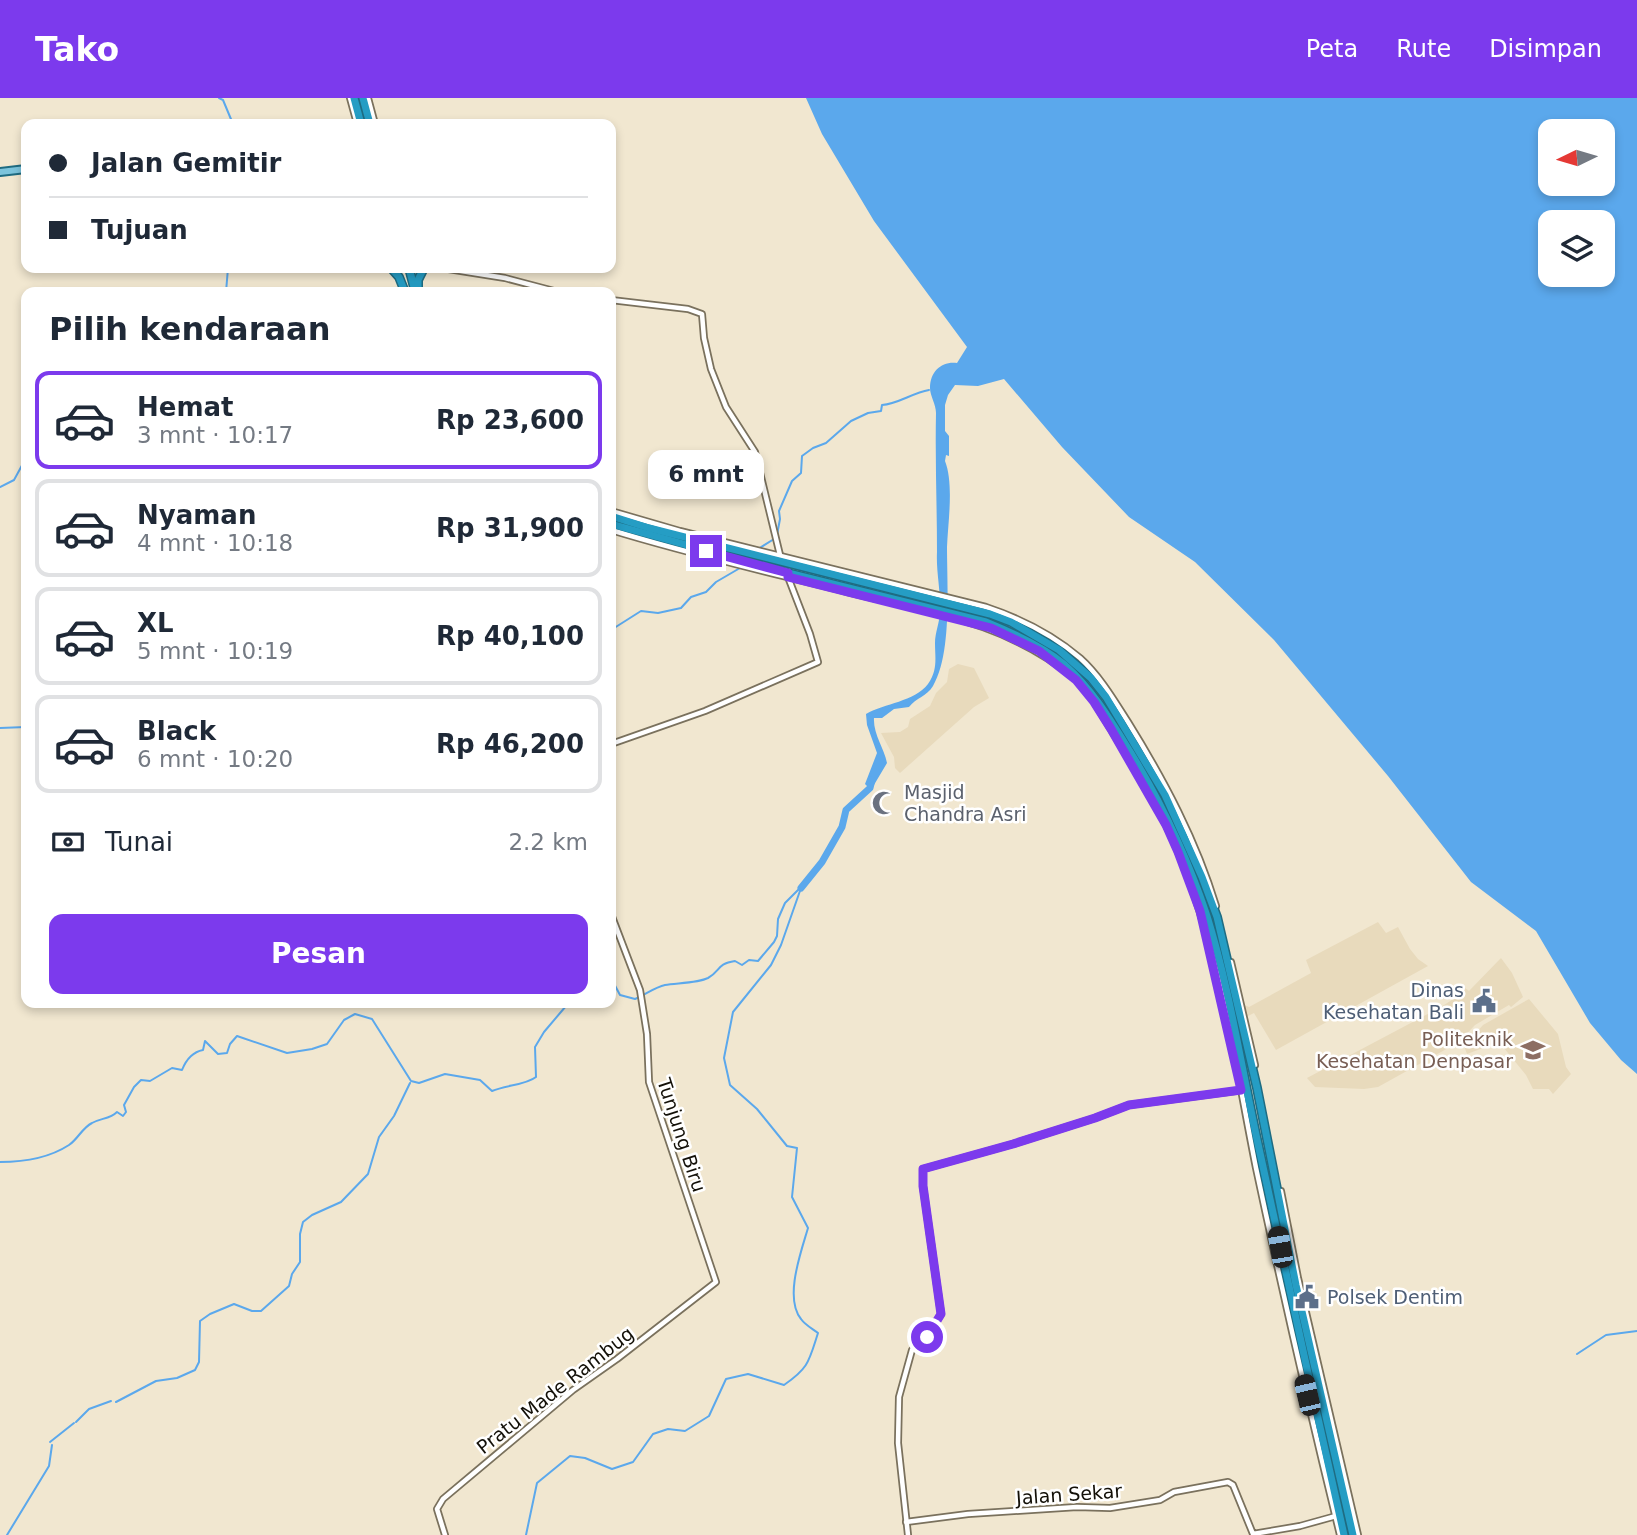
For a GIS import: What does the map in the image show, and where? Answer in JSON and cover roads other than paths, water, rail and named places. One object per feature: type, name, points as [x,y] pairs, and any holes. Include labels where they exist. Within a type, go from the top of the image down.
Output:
[{"type":"highway","points":[[352,98],[358,119]]},
{"type":"highway","points":[[366,98],[372,119]]},
{"type":"highway","points":[[616,516],[648,532],[753,566],[954,609],[990,614],[1033,631],[1091,678],[1106,696],[1170,824],[1207,928],[1273,1231],[1299,1318],[1355,1535]]},
{"type":"highway","points":[[616,525],[760,553],[888,585],[905,597]]},
{"type":"highway","points":[[954,609],[1006,630],[1063,664],[1097,699],[1129,742],[1177,818],[1202,877],[1217,917],[1257,1088],[1299,1318],[1312,1408],[1342,1535]]},
{"type":"main road","points":[[0,172],[21,170]]},
{"type":"street","points":[[474,273],[539,287]]},
{"type":"street","points":[[616,301],[702,313],[711,369],[726,407],[755,452],[780,555]]},
{"type":"street","points":[[616,514],[749,551]]},
{"type":"street","points":[[616,531],[685,551],[742,563]]},
{"type":"street","points":[[760,553],[780,555],[888,585],[934,604]]},
{"type":"street","points":[[788,575],[954,609]]},
{"type":"street","points":[[616,742],[705,711],[818,662],[788,575]]},
{"type":"street","points":[[1129,742],[1189,832],[1219,916],[1250,1043],[1298,1278],[1355,1535]]},
{"type":"street","name":"Tunjung Biru","points":[[616,927],[640,990],[647,1034],[649,1082],[716,1282]]},
{"type":"street","points":[[908,1535],[898,1443],[899,1397],[912,1350],[927,1337],[941,1314],[923,1169],[1013,1144],[1129,1105],[1244,1089]]},
{"type":"street","points":[[1273,1231],[1312,1408]]},
{"type":"street","name":"Pratu Made Rambug","points":[[445,1535],[437,1509],[449,1492],[573,1390],[716,1282]]},
{"type":"street","name":"Jalan Sekar","points":[[906,1522],[968,1514],[1077,1507],[1110,1508],[1162,1499],[1180,1491],[1231,1483],[1252,1534],[1300,1526],[1337,1516]]},
{"type":"water","points":[[806,98],[1637,98],[1637,1074],[1621,1060],[1590,1023],[1536,931],[1471,882],[1388,776],[1274,640],[1195,562],[1129,517],[1062,447],[1004,379],[978,386],[955,385],[948,395],[945,405],[945,431],[949,436],[949,456],[946,455],[945,461],[950,503],[947,619],[943,656],[939,672],[928,692],[909,707],[894,709],[882,718],[874,718],[875,730],[887,763],[871,790],[865,784],[877,753],[866,714],[915,695],[928,684],[935,669],[935,639],[940,604],[936,413],[930,391],[932,377],[938,368],[957,363],[967,347],[874,221],[822,134]]},
{"type":"waterway","points":[[219,98],[223,100],[231,119]]},
{"type":"waterway","points":[[226,287],[228,273]]},
{"type":"waterway","points":[[777,535],[779,511],[792,481],[801,473],[802,456],[826,443],[851,421],[868,413],[881,411],[882,405],[929,390]]},
{"type":"waterway","points":[[0,487],[14,480],[21,467]]},
{"type":"waterway","points":[[758,549],[774,539]]},
{"type":"waterway","points":[[616,627],[641,611],[658,613],[681,608],[691,597],[706,592],[716,582],[740,568]]},
{"type":"waterway","points":[[0,728],[21,727]]},
{"type":"waterway","points":[[801,888],[822,862],[842,827],[846,810],[870,788],[872,780]]},
{"type":"waterway","points":[[526,1535],[537,1483],[570,1456],[585,1458],[612,1469],[633,1462],[653,1434],[668,1429],[685,1431],[709,1416],[726,1379],[748,1374],[784,1385],[799,1374],[810,1357],[818,1333],[801,1319],[794,1299],[798,1262],[808,1228],[792,1197],[797,1148],[787,1146],[757,1109],[730,1085],[724,1058],[733,1012],[771,965],[801,888]]},
{"type":"waterway","points":[[616,987],[620,995],[635,999],[661,986],[704,980],[729,962],[735,961],[742,965],[749,960],[758,961],[777,936],[778,919],[785,903],[799,889]]},
{"type":"waterway","points":[[0,1162],[27,1160],[53,1153],[69,1145],[92,1123],[117,1112],[123,1116],[126,1112],[124,1105],[141,1080],[150,1081],[172,1068],[182,1070],[190,1057],[203,1050],[205,1041],[218,1054],[227,1053],[237,1036],[287,1053],[312,1049],[327,1044],[344,1020],[355,1014],[372,1019],[411,1081],[419,1083],[445,1074],[480,1080],[492,1091],[536,1077],[535,1047],[564,1008]]},
{"type":"waterway","points":[[116,1402],[156,1381],[177,1378],[195,1370],[199,1362],[200,1321],[210,1314],[234,1304],[252,1311],[261,1311],[289,1286],[292,1274],[300,1262],[303,1222],[341,1202],[368,1174],[379,1137],[394,1116],[410,1083]]},
{"type":"waterway","points":[[1577,1354],[1606,1335],[1637,1331]]},
{"type":"waterway","points":[[76,1422],[89,1409],[111,1401]]},
{"type":"waterway","points":[[50,1442],[74,1423]]},
{"type":"waterway","points":[[7,1535],[49,1466],[52,1445]]},
{"type":"place","name":"Masjid Chandra Asri","points":[[884,803]]},
{"type":"place","name":"Dinas Kesehatan Bali","points":[[1484,1001]]},
{"type":"place","name":"Politeknik Kesehatan Denpasar","points":[[1533,1050]]},
{"type":"place","name":"Polsek Dentim","points":[[1307,1297]]}]
